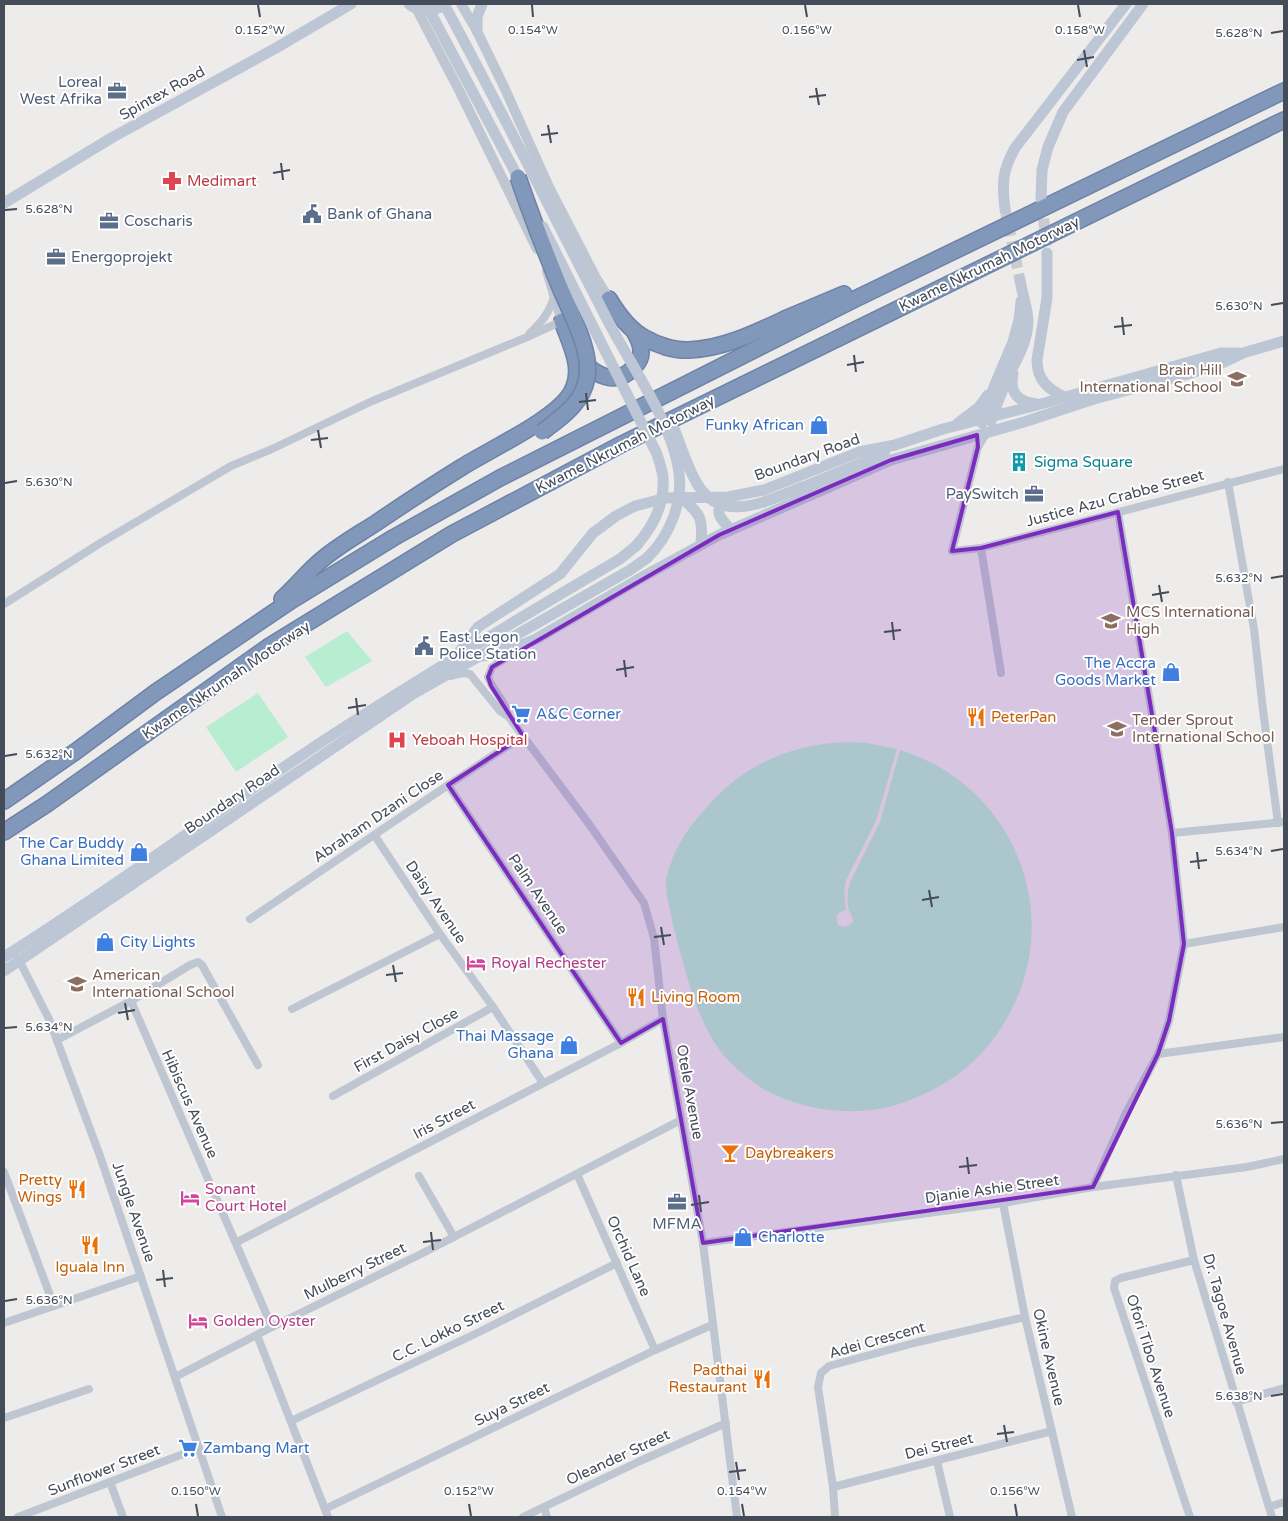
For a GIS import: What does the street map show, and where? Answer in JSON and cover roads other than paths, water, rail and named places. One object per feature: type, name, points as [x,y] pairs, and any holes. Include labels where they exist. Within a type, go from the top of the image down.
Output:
[{"type":"highway","name":"Kwame Nkrumah Motorway","points":[[4,801],[75,752],[156,692],[262,620],[393,538],[500,478],[853,300],[1284,91]]},
{"type":"highway","name":"Kwame Nkrumah Motorway","points":[[4,832],[62,794],[268,647],[452,534],[622,444],[1284,120]]},
{"type":"highway","points":[[392,512],[474,471],[542,432],[568,413],[581,395],[588,377],[586,353],[518,177]]},
{"type":"highway","points":[[609,299],[634,331],[646,339],[680,350],[704,348],[757,333],[949,244],[997,230]]},
{"type":"highway","points":[[262,620],[318,563],[392,512],[462,467],[536,424],[560,406],[571,394],[576,381],[577,367],[562,321]]},
{"type":"highway","points":[[570,341],[590,370],[603,377],[612,378],[623,376],[632,370],[641,355],[641,347],[634,331]]},
{"type":"main road","name":"Spintex Road","points":[[4,203],[113,137],[276,48],[351,4]]},
{"type":"main road","name":"Spintex Road","points":[[337,12],[360,4]]},
{"type":"main road","points":[[417,5],[431,10],[445,4],[609,323],[666,426],[675,431],[694,479],[704,494],[714,502],[731,507],[744,507],[767,501],[803,487],[866,461],[895,445]]},
{"type":"main road","points":[[477,31],[477,17],[482,4]]},
{"type":"main road","points":[[1005,210],[1003,178],[1006,166],[1015,148],[1126,4]]},
{"type":"main road","points":[[1041,199],[1042,170],[1048,146],[1063,112],[1143,4]]},
{"type":"main road","name":"Boundary Road","points":[[4,971],[17,956],[326,739],[458,655],[620,558],[636,546],[648,531],[662,497],[663,476],[656,454],[518,177],[417,5]]},
{"type":"main road","points":[[1100,37],[1122,33]]},
{"type":"main road","points":[[1047,253],[1047,298],[1037,370],[1046,385],[1053,392],[1064,398]]},
{"type":"main road","points":[[1020,280],[1028,321],[1026,338],[1015,366],[1012,389],[1015,395],[1025,402],[1041,404]]},
{"type":"main road","points":[[988,417],[994,388],[1013,342],[1019,320],[1019,306],[1022,294]]},
{"type":"main road","name":"Boundary Road","points":[[479,656],[497,655],[536,639],[701,544],[891,460],[1094,399],[1188,374],[1224,362],[1243,353],[1284,341]]},
{"type":"main road","name":"Boundary Road","points":[[458,655],[478,627],[560,574],[594,533],[616,516],[635,506],[666,498],[728,497],[764,490],[859,452],[895,445],[955,426],[1064,398],[1221,353],[1243,353]]},
{"type":"main road","points":[[982,433],[988,417],[1015,366]]},
{"type":"main road","points":[[955,426],[979,407],[994,388]]},
{"type":"main road","name":"Boundary Road","points":[[4,957],[17,956],[375,719],[479,656],[630,570],[647,558],[657,548],[672,522],[678,498],[679,473],[666,426]]},
{"type":"main road","points":[[728,497],[719,507],[718,511],[720,518],[730,530]]},
{"type":"main road","points":[[682,498],[698,512],[702,531],[701,544]]},
{"type":"street","points":[[461,4],[477,31],[505,89],[549,188],[609,299]]},
{"type":"street","points":[[4,604],[102,542],[231,466],[412,384],[562,321],[545,266],[522,215],[417,5]]},
{"type":"street","points":[[525,338],[542,322],[550,311],[554,298]]},
{"type":"street","name":"Justice Azu Crabbe Street","points":[[982,433],[952,551],[981,548],[1228,482],[1284,469]]},
{"type":"street","points":[[1172,833],[1281,823],[1263,710],[1254,629],[1228,482]]},
{"type":"street","points":[[1093,1187],[1125,1115],[1158,1054],[1169,1021],[1184,944],[1172,833],[1118,512]]},
{"type":"street","points":[[981,548],[1001,673]]},
{"type":"street","name":"Otele Avenue","points":[[508,716],[507,707],[491,686],[488,677],[489,670],[536,639]]},
{"type":"street","name":"Otele Avenue","points":[[438,680],[464,673],[470,674],[500,711],[508,716],[589,824],[644,903],[654,938],[663,1019],[703,1243],[737,1517]]},
{"type":"street","name":"Abraham Dzani Close","points":[[250,919],[375,836],[448,784],[523,736]]},
{"type":"street","name":"Palm Avenue","points":[[448,784],[621,1043]]},
{"type":"street","name":"Daisy Avenue","points":[[375,836],[543,1083]]},
{"type":"street","points":[[1184,944],[1284,927]]},
{"type":"street","points":[[292,1009],[440,934]]},
{"type":"street","name":"Jungle Avenue","points":[[17,956],[49,1019],[100,1156],[222,1517]]},
{"type":"street","points":[[57,1040],[131,1001],[198,962],[202,965],[258,1065]]},
{"type":"street","name":"Hibiscus Avenue","points":[[131,1001],[272,1327]]},
{"type":"street","name":"First Daisy Close","points":[[333,1096],[492,1007]]},
{"type":"street","name":"Iris Street","points":[[236,1242],[621,1043],[663,1019]]},
{"type":"street","points":[[1158,1054],[1284,1036]]},
{"type":"street","name":"Mulberry Street","points":[[175,1377],[454,1237],[681,1120]]},
{"type":"street","name":"Djanie Ashie Street","points":[[703,1243],[1003,1202],[1176,1175],[1247,1167],[1284,1159]]},
{"type":"street","points":[[4,1172],[54,1306]]},
{"type":"street","name":"Orchid Lane","points":[[576,1174],[655,1350]]},
{"type":"street","name":"Dr. Tagoe Avenue","points":[[1176,1175],[1194,1260],[1272,1517]]},
{"type":"street","points":[[419,1176],[454,1237]]},
{"type":"street","name":"Okine Avenue","points":[[1003,1202],[1025,1317],[1072,1517]]},
{"type":"street","name":"Ofori Tibo Avenue","points":[[1190,1517],[1114,1288],[1115,1281],[1121,1278],[1194,1260]]},
{"type":"street","name":"C.C. Lokko Street","points":[[291,1421],[475,1334],[617,1263]]},
{"type":"street","points":[[4,1323],[141,1276]]},
{"type":"street","name":"Adei Crescent","points":[[835,1517],[833,1487],[818,1387],[821,1373],[829,1366],[918,1342],[1025,1317]]},
{"type":"street","name":"Suya Street","points":[[327,1513],[655,1350],[712,1325]]},
{"type":"street","points":[[258,1335],[327,1513]]},
{"type":"street","points":[[1236,1402],[1284,1388]]},
{"type":"street","points":[[4,1418],[89,1389]]},
{"type":"street","name":"Oleander Street","points":[[523,1517],[726,1423]]},
{"type":"street","name":"Dei Street","points":[[833,1487],[1052,1431]]},
{"type":"street","name":"Sunflower Street","points":[[18,1517],[28,1516],[199,1448]]},
{"type":"street","points":[[937,1461],[950,1517]]},
{"type":"street","points":[[110,1482],[123,1517]]},
{"type":"street","points":[[1269,1507],[1284,1502]]},
{"type":"street","points":[[544,1507],[547,1517]]},
{"type":"tunnel","points":[[1042,202],[1047,253]]},
{"type":"tunnel","points":[[1005,209],[1020,280]]},
{"type":"place","name":"Loreal West Afrika","points":[[117,91]]},
{"type":"place","name":"Medimart","points":[[172,181]]},
{"type":"place","name":"Bank of Ghana","points":[[312,214]]},
{"type":"place","name":"Coscharis","points":[[109,221]]},
{"type":"place","name":"Energoprojekt","points":[[56,257]]},
{"type":"place","name":"Brain Hill International School","points":[[1237,379]]},
{"type":"place","name":"Funky African","points":[[819,425]]},
{"type":"place","name":"Sigma Square","points":[[1019,462]]},
{"type":"place","name":"PaySwitch","points":[[1034,494]]},
{"type":"place","name":"MCS International High","points":[[1111,621]]},
{"type":"place","name":"East Legon Police Station","points":[[424,646]]},
{"type":"place","name":"The Accra Goods Market","points":[[1171,672]]},
{"type":"place","name":"A&C Corner","points":[[521,714]]},
{"type":"place","name":"PeterPan","points":[[976,717]]},
{"type":"place","name":"Tender Sprout International School","points":[[1117,729]]},
{"type":"place","name":"Yeboah Hospital","points":[[397,740]]},
{"type":"place","name":"The Car Buddy Ghana Limited","points":[[139,852]]},
{"type":"place","name":"City Lights","points":[[105,942]]},
{"type":"place","name":"Royal Rechester","points":[[476,963]]},
{"type":"place","name":"American International School","points":[[77,984]]},
{"type":"place","name":"Living Room","points":[[636,997]]},
{"type":"place","name":"Thai Massage Ghana","points":[[569,1045]]},
{"type":"place","name":"Daybreakers","points":[[730,1153]]},
{"type":"place","name":"Pretty Wings","points":[[77,1189]]},
{"type":"place","name":"Sonant Court Hotel","points":[[190,1198]]},
{"type":"place","name":"MFMA","points":[[677,1202]]},
{"type":"place","name":"Charlotte","points":[[743,1237]]},
{"type":"place","name":"Iguala Inn","points":[[90,1245]]},
{"type":"place","name":"Golden Oyster","points":[[198,1321]]},
{"type":"place","name":"Padthai Restaurant","points":[[762,1379]]},
{"type":"place","name":"Zambang Mart","points":[[188,1448]]}]
